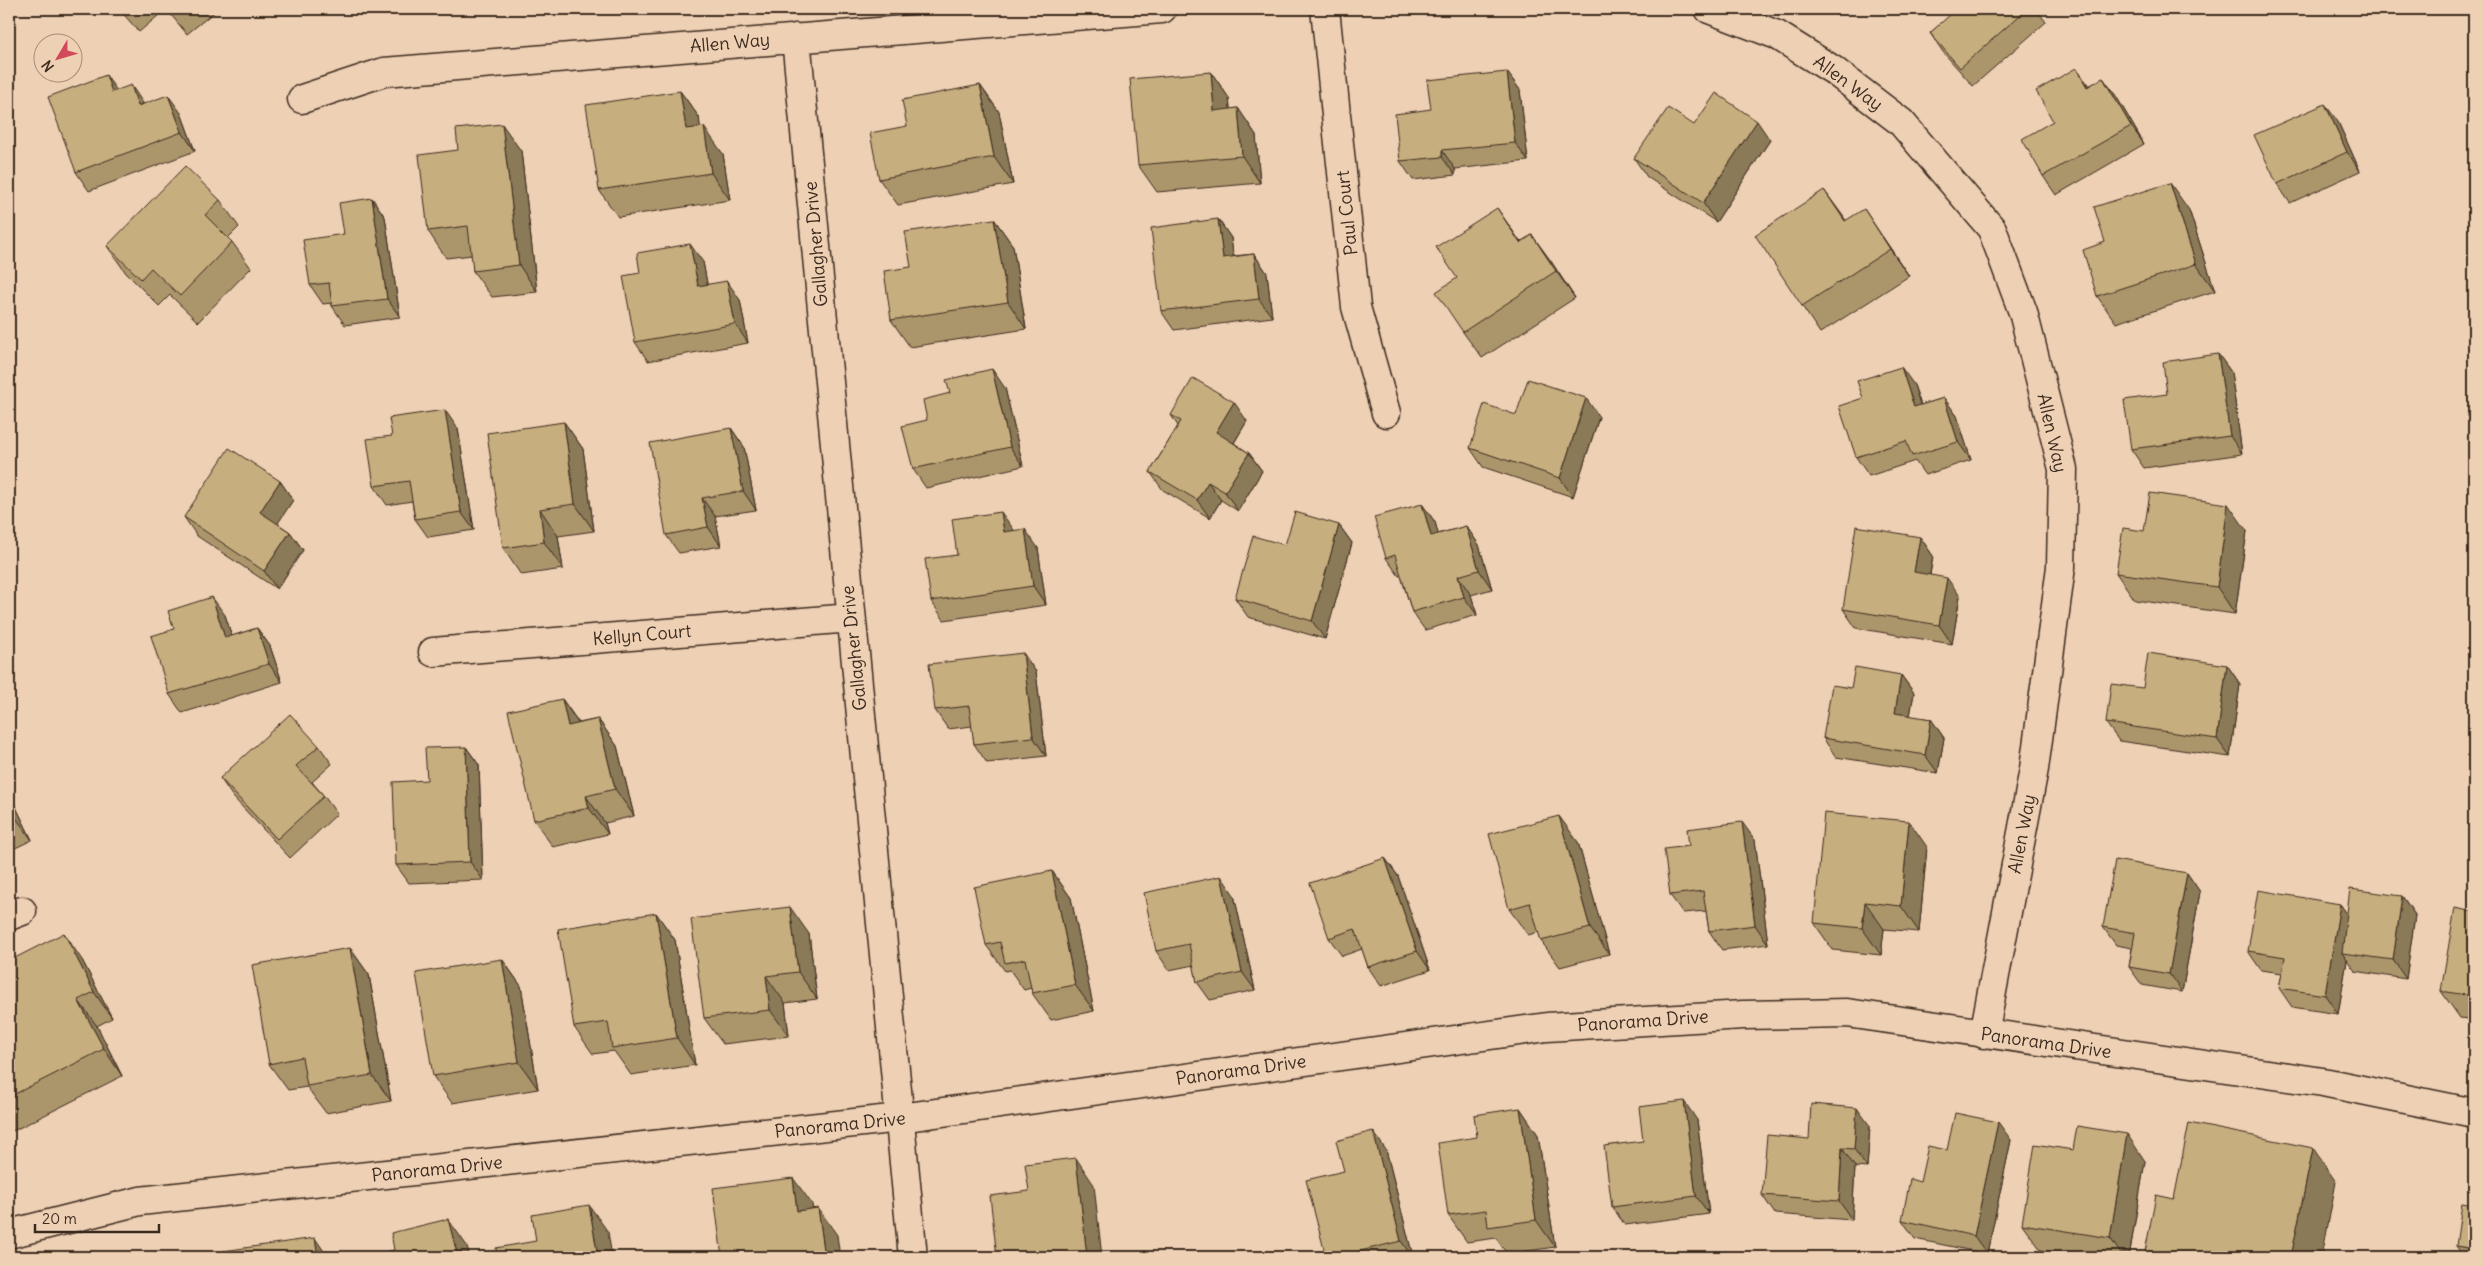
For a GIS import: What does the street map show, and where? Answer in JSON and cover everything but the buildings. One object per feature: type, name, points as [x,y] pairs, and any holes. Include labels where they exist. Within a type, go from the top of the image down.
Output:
[{"type":"street","name":"Allen Way","points":[[302,99],[384,72],[1162,9]]},
{"type":"street","name":"Paul Court","points":[[1325,9],[1356,307],[1386,414]]},
{"type":"street","name":"Allen Way","points":[[1709,9],[1777,35],[1833,70],[1900,122],[1992,230],[2023,312],[2063,470],[2061,567],[2034,769],[1984,1034]]},
{"type":"street","name":"Gallagher Drive","points":[[796,38],[913,1257]]},
{"type":"street","name":"Kellyn Court","points":[[433,652],[851,618]]},
{"type":"street","name":"Panorama Drive","points":[[9,1234],[140,1200],[900,1118],[1547,1027],[1743,1015],[1847,1014],[2323,1082],[2474,1112]]}]
